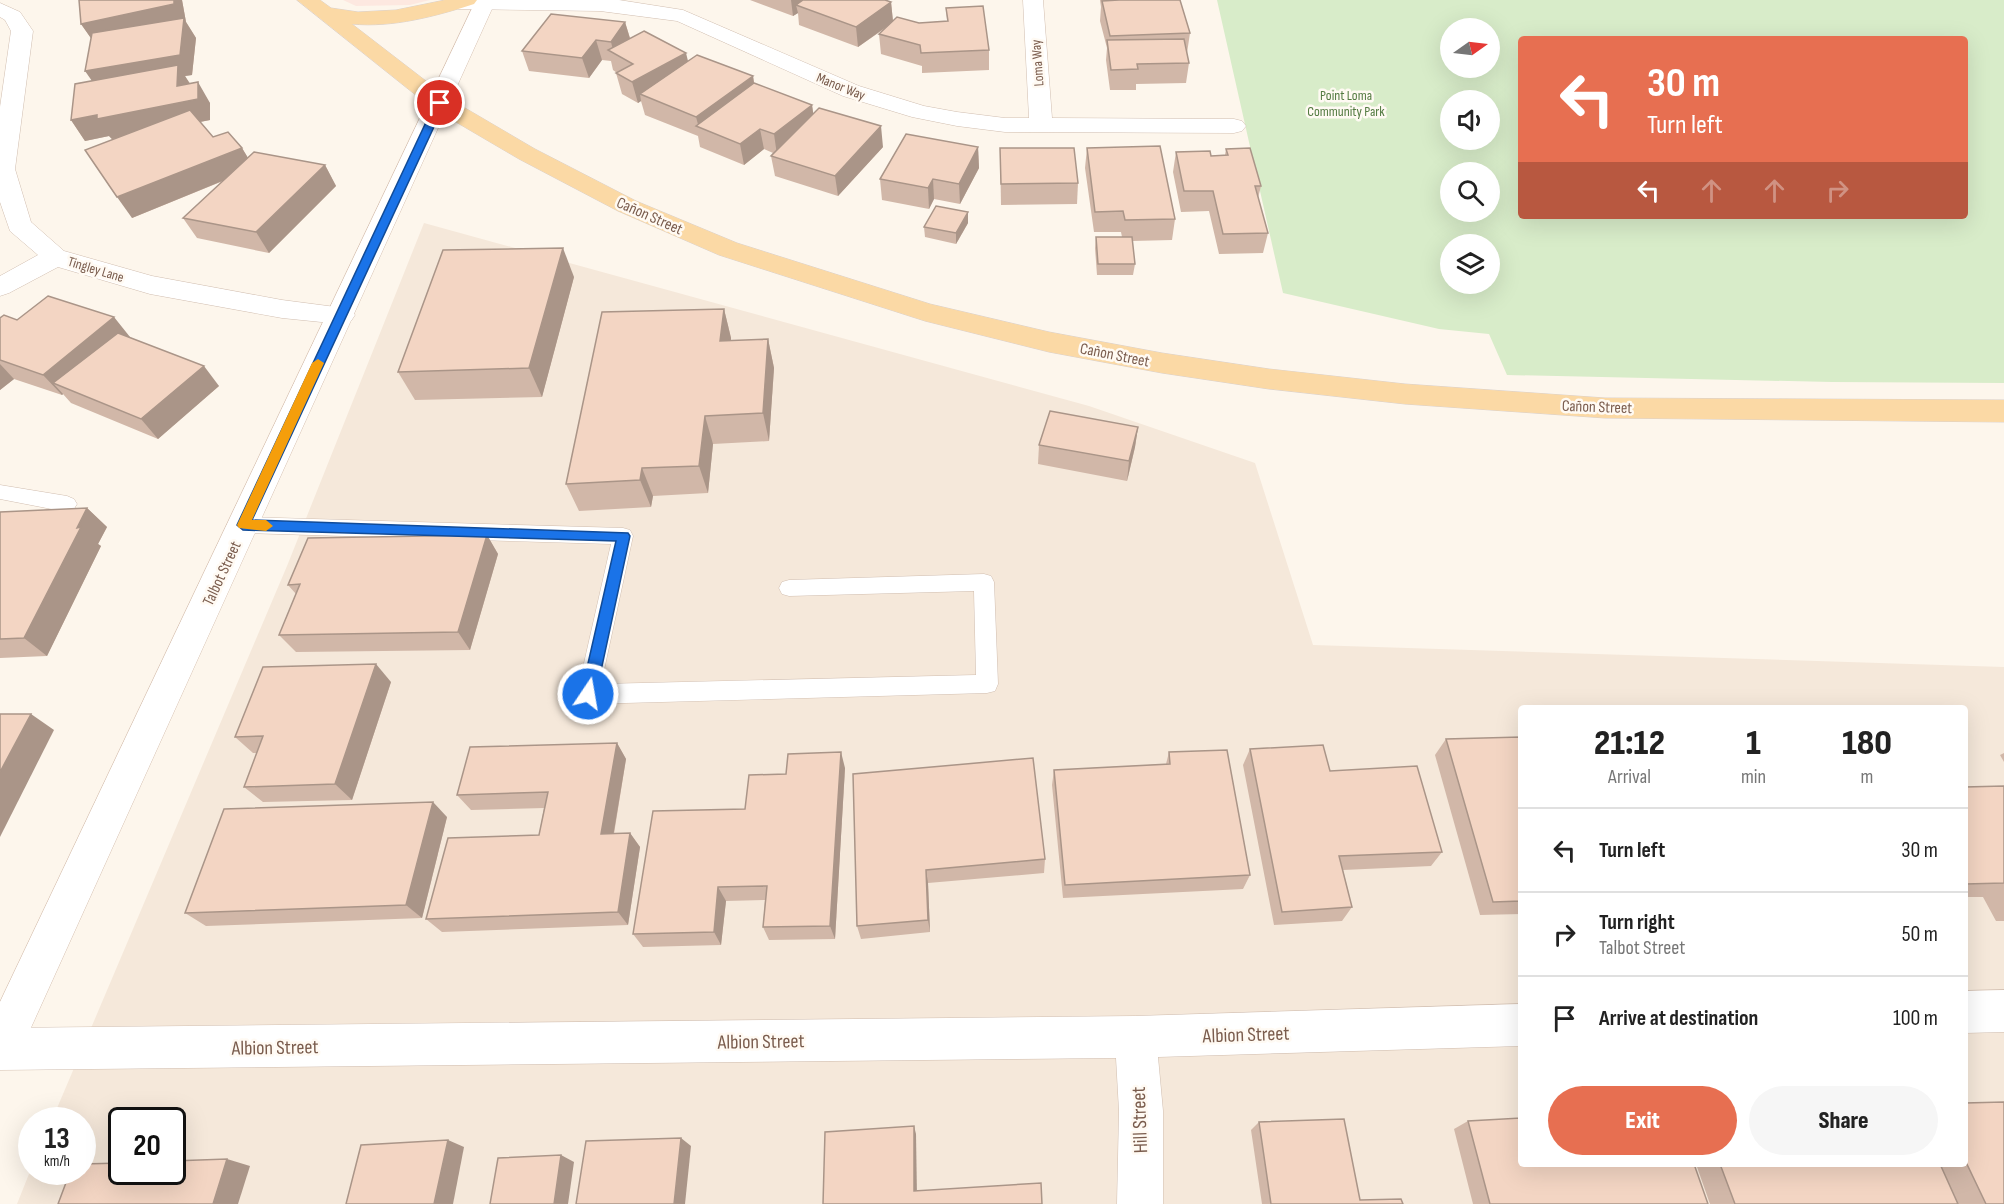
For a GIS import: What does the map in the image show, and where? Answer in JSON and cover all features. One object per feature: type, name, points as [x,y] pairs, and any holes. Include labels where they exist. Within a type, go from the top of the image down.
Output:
[{"type":"main road","points":[[315,6],[336,17],[364,19],[406,14],[474,1]]},
{"type":"main road","name":"Cañon Street","points":[[315,6],[440,103],[527,153],[627,206],[728,249],[925,312],[1049,342],[1162,363],[1269,379],[1405,394],[1512,402],[1605,408],[2004,411]]},
{"type":"street","name":"Loma Way","points":[[1032,0],[1041,126]]},
{"type":"street","name":"Manor Way","points":[[474,1],[612,4],[667,12],[682,16],[821,78],[883,102],[957,119],[1005,125],[1041,126],[1234,126]]},
{"type":"street","name":"Talbot Street","points":[[0,1049],[440,103],[474,1]]},
{"type":"street","name":"Tingley Lane","points":[[0,9],[13,16],[22,31],[3,169],[19,225],[55,257],[150,285],[282,309],[340,315]]},
{"type":"street","points":[[0,287],[55,257]]},
{"type":"street","points":[[1968,1012],[2004,1011]]},
{"type":"street","name":"Albion Street","points":[[0,1049],[1135,1037],[1518,1025]]},
{"type":"street","name":"Hill Street","points":[[1135,1037],[1141,1112],[1140,1204]]},
{"type":"lane","points":[[0,492],[67,504]]},
{"type":"lane","points":[[243,525],[623,536],[588,694],[987,684],[984,582],[789,588]]},
{"type":"shaded area","points":[[343,0],[430,0],[410,5],[356,6]]},
{"type":"shaded area","points":[[424,223],[1089,406],[1255,463],[1313,645],[2004,667],[2004,1204],[17,1204],[25,1185],[96,1185],[96,1107],[58,1107],[287,566]]},
{"type":"green space","name":"Point Loma Community Park","points":[[1217,0],[2004,0],[2004,383],[1507,375],[1489,334],[1439,329],[1283,293]]},
{"type":"building","points":[[79,0],[174,0],[174,4],[81,24]]},
{"type":"building","points":[[803,0],[885,0],[891,2],[856,27],[796,5]]},
{"type":"building","points":[[1180,0],[1190,33],[1110,36],[1102,1]]},
{"type":"building","points":[[983,6],[989,50],[921,53],[920,45],[879,34],[897,17],[919,23],[948,21],[946,8]]},
{"type":"building","points":[[551,14],[625,22],[611,42],[596,40],[582,58],[522,51]]},
{"type":"building","points":[[184,18],[180,55],[85,71],[92,33]]},
{"type":"building","points":[[644,31],[686,53],[632,82],[616,73],[633,64],[608,50]]},
{"type":"building","points":[[1184,39],[1189,63],[1137,64],[1138,69],[1111,70],[1107,40]]},
{"type":"building","points":[[697,55],[753,76],[696,117],[640,94]]},
{"type":"building","points":[[178,65],[177,86],[198,82],[198,99],[97,119],[97,115],[71,120],[75,84]]},
{"type":"building","points":[[754,83],[812,105],[774,134],[760,129],[740,144],[696,126]]},
{"type":"building","points":[[819,108],[881,126],[835,176],[771,156]]},
{"type":"building","points":[[190,110],[213,137],[228,132],[242,148],[117,197],[85,150]]},
{"type":"building","points":[[906,134],[978,147],[959,184],[933,179],[928,188],[880,179]]},
{"type":"building","points":[[1160,146],[1175,219],[1125,220],[1123,211],[1095,212],[1087,148]]},
{"type":"building","points":[[1000,148],[1074,148],[1078,183],[1001,184]]},
{"type":"building","points":[[1250,148],[1261,186],[1255,186],[1268,233],[1223,234],[1213,191],[1184,191],[1176,152],[1210,151],[1211,156],[1228,155],[1226,149]]},
{"type":"building","points":[[254,152],[325,165],[256,232],[183,218]]},
{"type":"building","points":[[936,206],[968,212],[956,233],[924,227]]},
{"type":"building","points":[[1096,237],[1132,237],[1135,264],[1098,264]]},
{"type":"building","points":[[563,248],[529,368],[398,372],[443,250]]},
{"type":"building","points":[[48,296],[114,317],[43,375],[0,360],[0,318],[4,315],[17,320]]},
{"type":"building","points":[[724,309],[720,341],[768,339],[763,413],[705,416],[699,466],[642,468],[640,480],[566,484],[602,312]]},
{"type":"building","points":[[118,333],[204,366],[141,419],[53,383]]},
{"type":"building","points":[[1050,411],[1138,427],[1129,461],[1039,445]]},
{"type":"building","points":[[87,508],[77,528],[81,527],[24,638],[0,639],[0,512]]},
{"type":"building","points":[[487,535],[458,632],[279,635],[300,584],[288,585],[308,538]]},
{"type":"building","points":[[376,664],[335,784],[244,787],[263,736],[235,737],[263,667]]},
{"type":"building","points":[[0,714],[31,714],[0,772]]},
{"type":"building","points":[[1518,737],[1518,901],[1493,902],[1446,739]]},
{"type":"building","points":[[617,743],[601,834],[630,833],[618,912],[426,919],[448,838],[539,835],[548,792],[457,795],[470,747]]},
{"type":"building","points":[[1323,745],[1330,771],[1417,766],[1442,852],[1339,856],[1352,907],[1282,912],[1250,749]]},
{"type":"building","points":[[1227,750],[1250,875],[1065,885],[1054,770],[1170,764],[1169,752]]},
{"type":"building","points":[[841,752],[830,926],[763,927],[767,886],[718,887],[714,932],[633,934],[653,811],[745,809],[749,775],[786,774],[788,754]]},
{"type":"building","points":[[1033,758],[1045,859],[926,870],[928,920],[857,926],[853,774]]},
{"type":"building","points":[[2004,786],[2004,883],[1968,884],[1968,787]]},
{"type":"building","points":[[433,802],[406,905],[185,913],[224,809]]},
{"type":"building","points":[[2004,1102],[2004,1204],[1986,1204],[1968,1166],[1968,1103]]},
{"type":"building","points":[[1518,1118],[1518,1167],[1695,1167],[1708,1204],[1490,1204],[1468,1121]]},
{"type":"building","points":[[1344,1119],[1360,1200],[1401,1199],[1403,1204],[1271,1204],[1259,1122]]},
{"type":"building","points":[[914,1126],[914,1191],[1041,1183],[1042,1204],[823,1204],[825,1132]]},
{"type":"building","points":[[681,1138],[674,1204],[576,1204],[586,1141]]},
{"type":"building","points":[[448,1140],[434,1204],[346,1204],[361,1145]]},
{"type":"building","points":[[561,1155],[554,1204],[490,1204],[498,1158]]},
{"type":"building","points":[[227,1159],[213,1204],[58,1204],[65,1185],[96,1185],[96,1164],[108,1163],[108,1185],[186,1185],[186,1160]]},
{"type":"building","points":[[1721,1167],[1941,1167],[1958,1204],[1735,1204]]},
{"type":"slow traffic","points":[[266,526],[243,525],[318,363]]},
{"type":"route","points":[[440,103],[243,525],[623,536],[588,694]]}]
